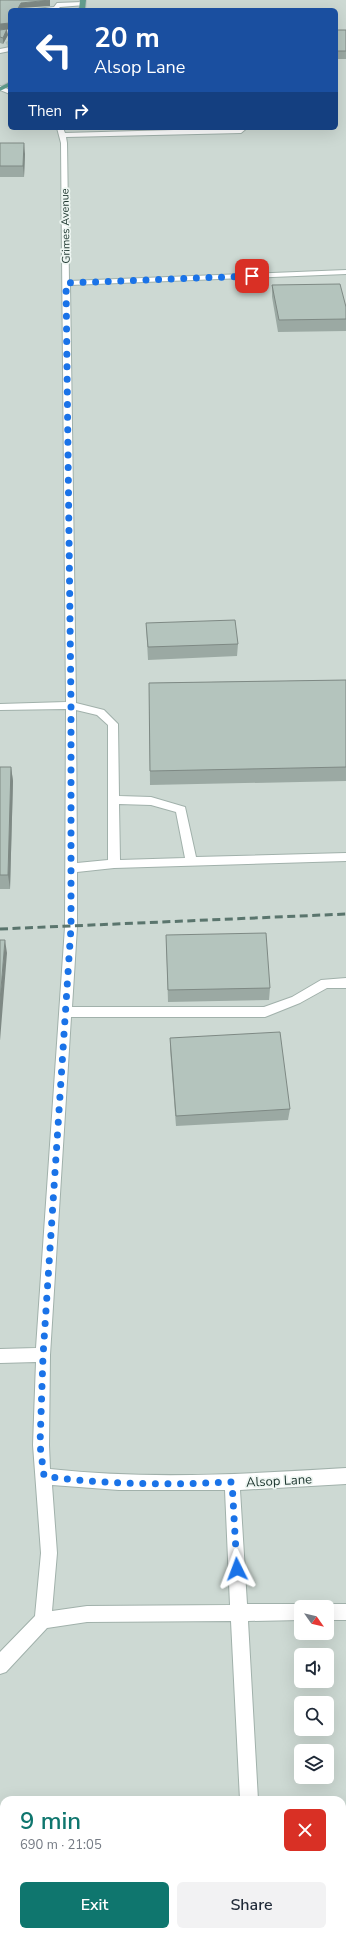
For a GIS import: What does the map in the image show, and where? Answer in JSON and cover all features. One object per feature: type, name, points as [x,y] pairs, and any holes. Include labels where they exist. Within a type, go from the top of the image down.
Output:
[{"type":"street","points":[[55,3],[83,5]]},
{"type":"street","points":[[30,8],[29,4],[38,4]]},
{"type":"street","points":[[0,47],[8,47]]},
{"type":"street","points":[[0,51],[8,47]]},
{"type":"street","points":[[61,132],[242,130]]},
{"type":"street","name":"Grimes Avenue","points":[[43,1620],[49,1553],[44,1476],[40,1445],[43,1356],[71,927],[71,705],[66,283],[64,143],[61,132]]},
{"type":"street","points":[[66,283],[346,272]]},
{"type":"street","points":[[0,707],[71,705],[100,712],[113,724],[114,864]]},
{"type":"street","points":[[114,800],[151,801],[181,810],[191,861]]},
{"type":"street","points":[[71,868],[114,864],[346,857]]},
{"type":"street","points":[[65,1012],[265,1012],[296,1000],[325,983],[346,983]]},
{"type":"street","points":[[0,1356],[43,1356]]},
{"type":"street","name":"Alsop Lane","points":[[44,1476],[88,1482],[158,1484],[346,1476]]},
{"type":"street","points":[[232,1482],[249,1796]]},
{"type":"street","points":[[0,1666],[43,1620],[87,1614],[294,1612]]},
{"type":"street","points":[[334,1612],[346,1612]]},
{"type":"shaded area","points":[[0,0],[346,0],[346,1796],[0,1796]]},
{"type":"building","points":[[0,0],[50,0],[21,3],[18,8],[8,8],[8,23],[0,24]]},
{"type":"building","points":[[7,29],[3,38],[0,37],[0,30]]},
{"type":"building","points":[[338,30],[346,30],[346,51],[338,51]]},
{"type":"building","points":[[0,143],[24,143],[23,166],[0,166]]},
{"type":"building","points":[[340,284],[346,307],[346,319],[279,320],[272,285]]},
{"type":"building","points":[[235,620],[238,644],[148,647],[146,623]]},
{"type":"building","points":[[346,680],[346,767],[150,771],[149,683]]},
{"type":"building","points":[[0,767],[11,767],[8,875],[0,875]]},
{"type":"building","points":[[266,933],[270,988],[168,990],[166,935]]},
{"type":"building","points":[[0,940],[5,940],[0,1001]]},
{"type":"building","points":[[280,1032],[290,1109],[176,1116],[170,1038]]},
{"type":"railway","points":[[0,929],[346,914]]},
{"type":"route","points":[[237,1569],[232,1482],[173,1485],[88,1482],[44,1476],[40,1445],[43,1356],[71,927],[71,705],[66,283],[252,276]]}]
